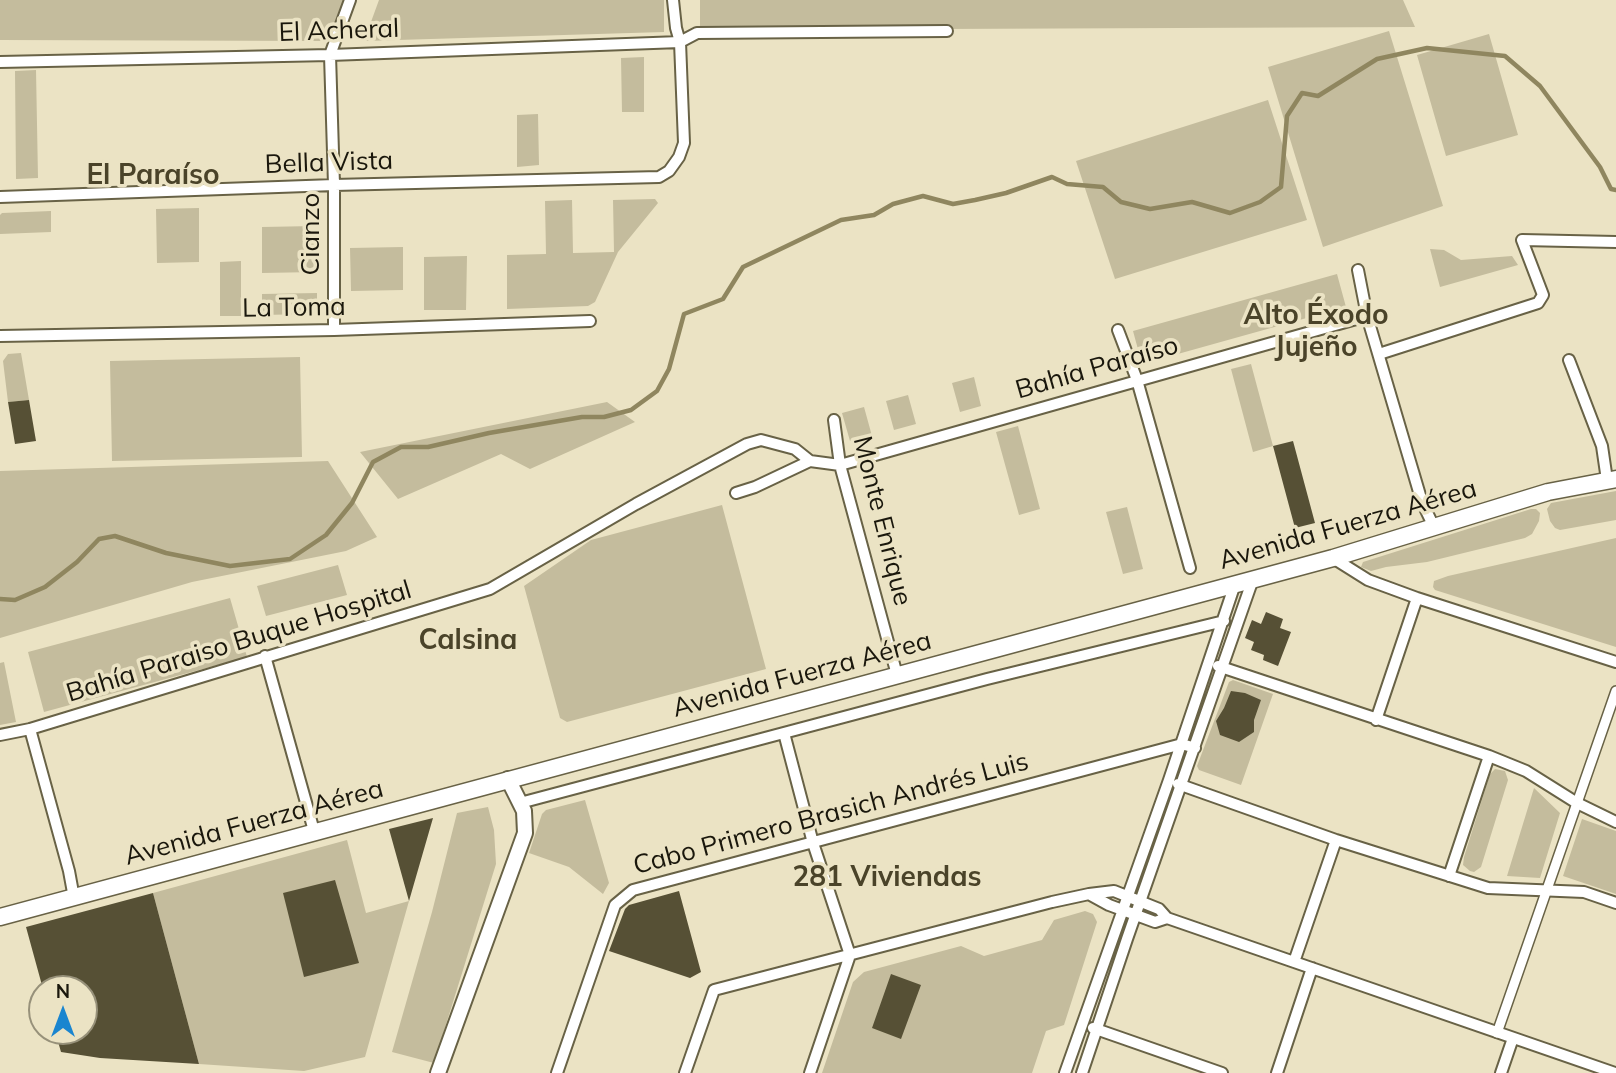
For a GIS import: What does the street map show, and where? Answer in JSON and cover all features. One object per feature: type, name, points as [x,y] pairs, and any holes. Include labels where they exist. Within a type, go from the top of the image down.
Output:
[{"type":"main road","name":"Avenida Fuerza Aérea","points":[[0,917],[1333,558],[1548,492],[1611,480]]},
{"type":"street","points":[[330,55],[350,0]]},
{"type":"street","points":[[673,0],[680,42]]},
{"type":"street","name":"El Acheral","points":[[0,62],[330,55],[680,42],[697,33],[947,31]]},
{"type":"street","name":"Bella Vista","points":[[0,197],[659,177],[669,171],[679,157],[684,143],[680,42]]},
{"type":"street","name":"Cianzo","points":[[330,55],[334,185],[334,330]]},
{"type":"street","points":[[1379,354],[1538,303],[1543,295],[1522,240],[1616,242]]},
{"type":"street","points":[[1358,270],[1367,316],[1422,502],[1434,527]]},
{"type":"street","name":"Bahía Paraíso","points":[[840,466],[1367,316]]},
{"type":"street","name":"La Toma","points":[[0,336],[334,330],[590,321]]},
{"type":"street","points":[[1118,330],[1137,380],[1190,568]]},
{"type":"street","points":[[1569,360],[1602,446],[1611,480]]},
{"type":"street","name":"Monte Enrique","points":[[834,420],[840,466],[897,675]]},
{"type":"street","name":"Bahía Paraiso Buque Hospital","points":[[0,735],[30,729],[490,589],[624,510],[747,444],[761,440],[778,444],[795,449],[810,461],[840,466]]},
{"type":"street","points":[[736,493],[810,461]]},
{"type":"street","points":[[1333,558],[1368,580],[1616,662]]},
{"type":"street","points":[[1082,1073],[1253,579]]},
{"type":"street","points":[[1065,1073],[1182,744],[1235,584]]},
{"type":"street","points":[[1376,720],[1417,598]]},
{"type":"street","points":[[520,803],[987,679],[1224,621]]},
{"type":"street","points":[[265,656],[314,831]]},
{"type":"street","points":[[1209,663],[1489,756],[1526,771],[1577,803],[1616,822]]},
{"type":"street","points":[[1497,1033],[1616,691]]},
{"type":"street","points":[[30,729],[74,898]]},
{"type":"street","points":[[785,733],[813,844],[850,956],[810,1073]]},
{"type":"street","points":[[1182,744],[1195,748]]},
{"type":"street","name":"Cabo Primero Brasich Andrés Luis","points":[[557,1073],[615,905],[628,892],[1182,744]]},
{"type":"street","points":[[1449,876],[1489,756]]},
{"type":"street","points":[[438,1073],[525,833],[526,820],[508,779]]},
{"type":"street","points":[[1169,780],[1336,840],[1488,888],[1584,892],[1616,903]]},
{"type":"street","points":[[1294,962],[1336,840]]},
{"type":"street","points":[[685,1073],[714,990],[1089,894],[1114,891],[1159,909],[1167,918],[1615,1073]]},
{"type":"street","points":[[1089,894],[1155,922],[1167,918]]},
{"type":"street","points":[[1277,1073],[1312,968]]},
{"type":"street","points":[[1082,1024],[1222,1073]]},
{"type":"street","points":[[1501,1073],[1513,1038]]},
{"type":"shaded area","points":[[0,0],[348,0],[333,41],[0,40]]},
{"type":"shaded area","points":[[379,0],[664,0],[664,32],[364,41]]},
{"type":"shaded area","points":[[700,0],[1403,0],[1415,27],[700,30]]},
{"type":"shaded area","points":[[1389,31],[1443,206],[1323,247],[1268,67]]},
{"type":"shaded area","points":[[1489,34],[1518,135],[1446,156],[1417,55]]},
{"type":"shaded area","points":[[644,57],[644,112],[622,112],[621,58]]},
{"type":"shaded area","points":[[36,70],[38,178],[16,179],[15,71]]},
{"type":"shaded area","points":[[1268,100],[1307,220],[1115,279],[1076,161]]},
{"type":"shaded area","points":[[538,114],[539,165],[517,167],[517,115]]},
{"type":"shaded area","points":[[655,199],[658,203],[618,252],[595,302],[588,306],[507,309],[507,255],[546,254],[545,201],[572,200],[573,253],[614,252],[613,200]]},
{"type":"shaded area","points":[[199,208],[199,262],[157,263],[156,209]]},
{"type":"shaded area","points":[[51,211],[51,232],[0,234],[2,213]]},
{"type":"shaded area","points":[[315,226],[316,272],[262,273],[262,227]]},
{"type":"shaded area","points":[[403,247],[403,290],[351,291],[350,248]]},
{"type":"shaded area","points":[[1430,249],[1444,250],[1461,260],[1512,256],[1518,265],[1440,287]]},
{"type":"shaded area","points":[[467,256],[466,310],[424,310],[424,257]]},
{"type":"shaded area","points":[[241,261],[241,316],[220,316],[220,262]]},
{"type":"shaded area","points":[[1337,274],[1346,307],[1142,364],[1133,331]]},
{"type":"shaded area","points":[[317,293],[317,306],[310,314],[262,315],[262,294]]},
{"type":"shaded area","points":[[21,353],[29,400],[8,402],[3,361],[8,354]]},
{"type":"shaded area","points":[[300,357],[302,457],[112,461],[110,361]]},
{"type":"shaded area","points":[[1251,364],[1273,446],[1253,452],[1231,369]]},
{"type":"shaded area","points":[[974,377],[981,406],[960,412],[952,383]]},
{"type":"shaded area","points":[[908,395],[916,424],[894,430],[886,401]]},
{"type":"shaded area","points":[[607,402],[635,422],[530,469],[501,454],[398,499],[360,452]]},
{"type":"shaded area","points":[[864,407],[872,436],[850,441],[842,413]]},
{"type":"shaded area","points":[[1018,426],[1040,509],[1019,515],[996,432]]},
{"type":"shaded area","points":[[328,461],[377,537],[346,551],[192,582],[0,638],[0,471]]},
{"type":"shaded area","points":[[1616,491],[1616,520],[1560,530],[1550,521],[1547,509],[1551,503]]},
{"type":"shaded area","points":[[722,505],[766,669],[567,722],[560,718],[524,586],[591,540]]},
{"type":"shaded area","points":[[1127,507],[1143,569],[1123,574],[1106,512]]},
{"type":"shaded area","points":[[1531,509],[1540,513],[1539,521],[1532,534],[1525,538],[1427,562],[1371,571],[1361,567],[1363,562]]},
{"type":"shaded area","points":[[1616,538],[1616,647],[1435,590],[1433,587],[1434,581],[1448,576]]},
{"type":"shaded area","points":[[338,565],[347,595],[266,616],[257,586]]},
{"type":"shaded area","points":[[230,598],[247,657],[44,712],[28,652]]},
{"type":"shaded area","points":[[4,662],[16,722],[0,725],[0,663]]},
{"type":"shaded area","points":[[1233,680],[1273,694],[1241,785],[1199,770],[1197,766],[1229,682]]},
{"type":"shaded area","points":[[1495,769],[1505,771],[1508,780],[1481,867],[1474,872],[1463,865],[1464,857],[1490,774]]},
{"type":"shaded area","points":[[1534,788],[1560,813],[1540,878],[1507,876]]},
{"type":"shaded area","points":[[585,800],[609,883],[603,894],[569,867],[529,853],[542,814],[546,810]]},
{"type":"shaded area","points":[[488,807],[494,830],[496,864],[434,1063],[392,1052],[457,813]]},
{"type":"shaded area","points":[[1582,819],[1616,831],[1616,894],[1563,876]]},
{"type":"shaded area","points":[[347,840],[366,913],[409,901],[365,1057],[304,1071],[199,1064],[153,893]]},
{"type":"shaded area","points":[[1085,911],[1093,914],[1097,922],[1064,1025],[1046,1031],[1032,1073],[822,1073],[853,982],[864,972],[961,946],[984,956],[1042,940],[1054,920]]},
{"type":"building","points":[[29,400],[36,441],[15,444],[8,402]]},
{"type":"building","points":[[1293,441],[1315,523],[1295,528],[1273,446]]},
{"type":"building","points":[[1266,612],[1283,619],[1280,628],[1291,632],[1278,666],[1263,660],[1264,655],[1251,650],[1254,642],[1245,638],[1252,620],[1261,624]]},
{"type":"building","points":[[1231,691],[1245,693],[1261,700],[1254,720],[1254,732],[1239,742],[1220,735],[1216,721]]},
{"type":"building","points":[[433,818],[409,901],[389,829]]},
{"type":"building","points":[[335,880],[359,963],[304,977],[283,893]]},
{"type":"building","points":[[679,891],[701,972],[690,978],[609,951],[629,905]]},
{"type":"building","points":[[153,893],[199,1064],[100,1058],[61,1052],[59,1045],[98,1045],[98,975],[39,975],[26,927]]},
{"type":"building","points":[[891,974],[921,985],[901,1039],[872,1028]]},
{"type":"waterway","points":[[0,599],[15,600],[45,587],[77,562],[99,539],[115,536],[166,553],[230,566],[290,559],[326,535],[352,503],[373,462],[401,447],[428,447],[489,433],[582,417],[604,417],[631,410],[657,391],[669,369],[684,314],[723,299],[743,267],[841,220],[874,215],[893,204],[923,196],[953,204],[975,200],[1006,193],[1052,177],[1067,184],[1103,187],[1121,202],[1150,209],[1192,202],[1230,213],[1260,202],[1281,187],[1287,116],[1302,93],[1318,96],[1377,59],[1427,48],[1505,56],[1540,86],[1600,167],[1611,189],[1616,190]]},
{"type":"district","name":"El Paraíso","points":[[153,176]]},
{"type":"district","name":"Alto Éxodo Jujeño","points":[[1316,332]]},
{"type":"district","name":"Calsina","points":[[468,641]]},
{"type":"district","name":"281 Viviendas","points":[[887,878]]}]
